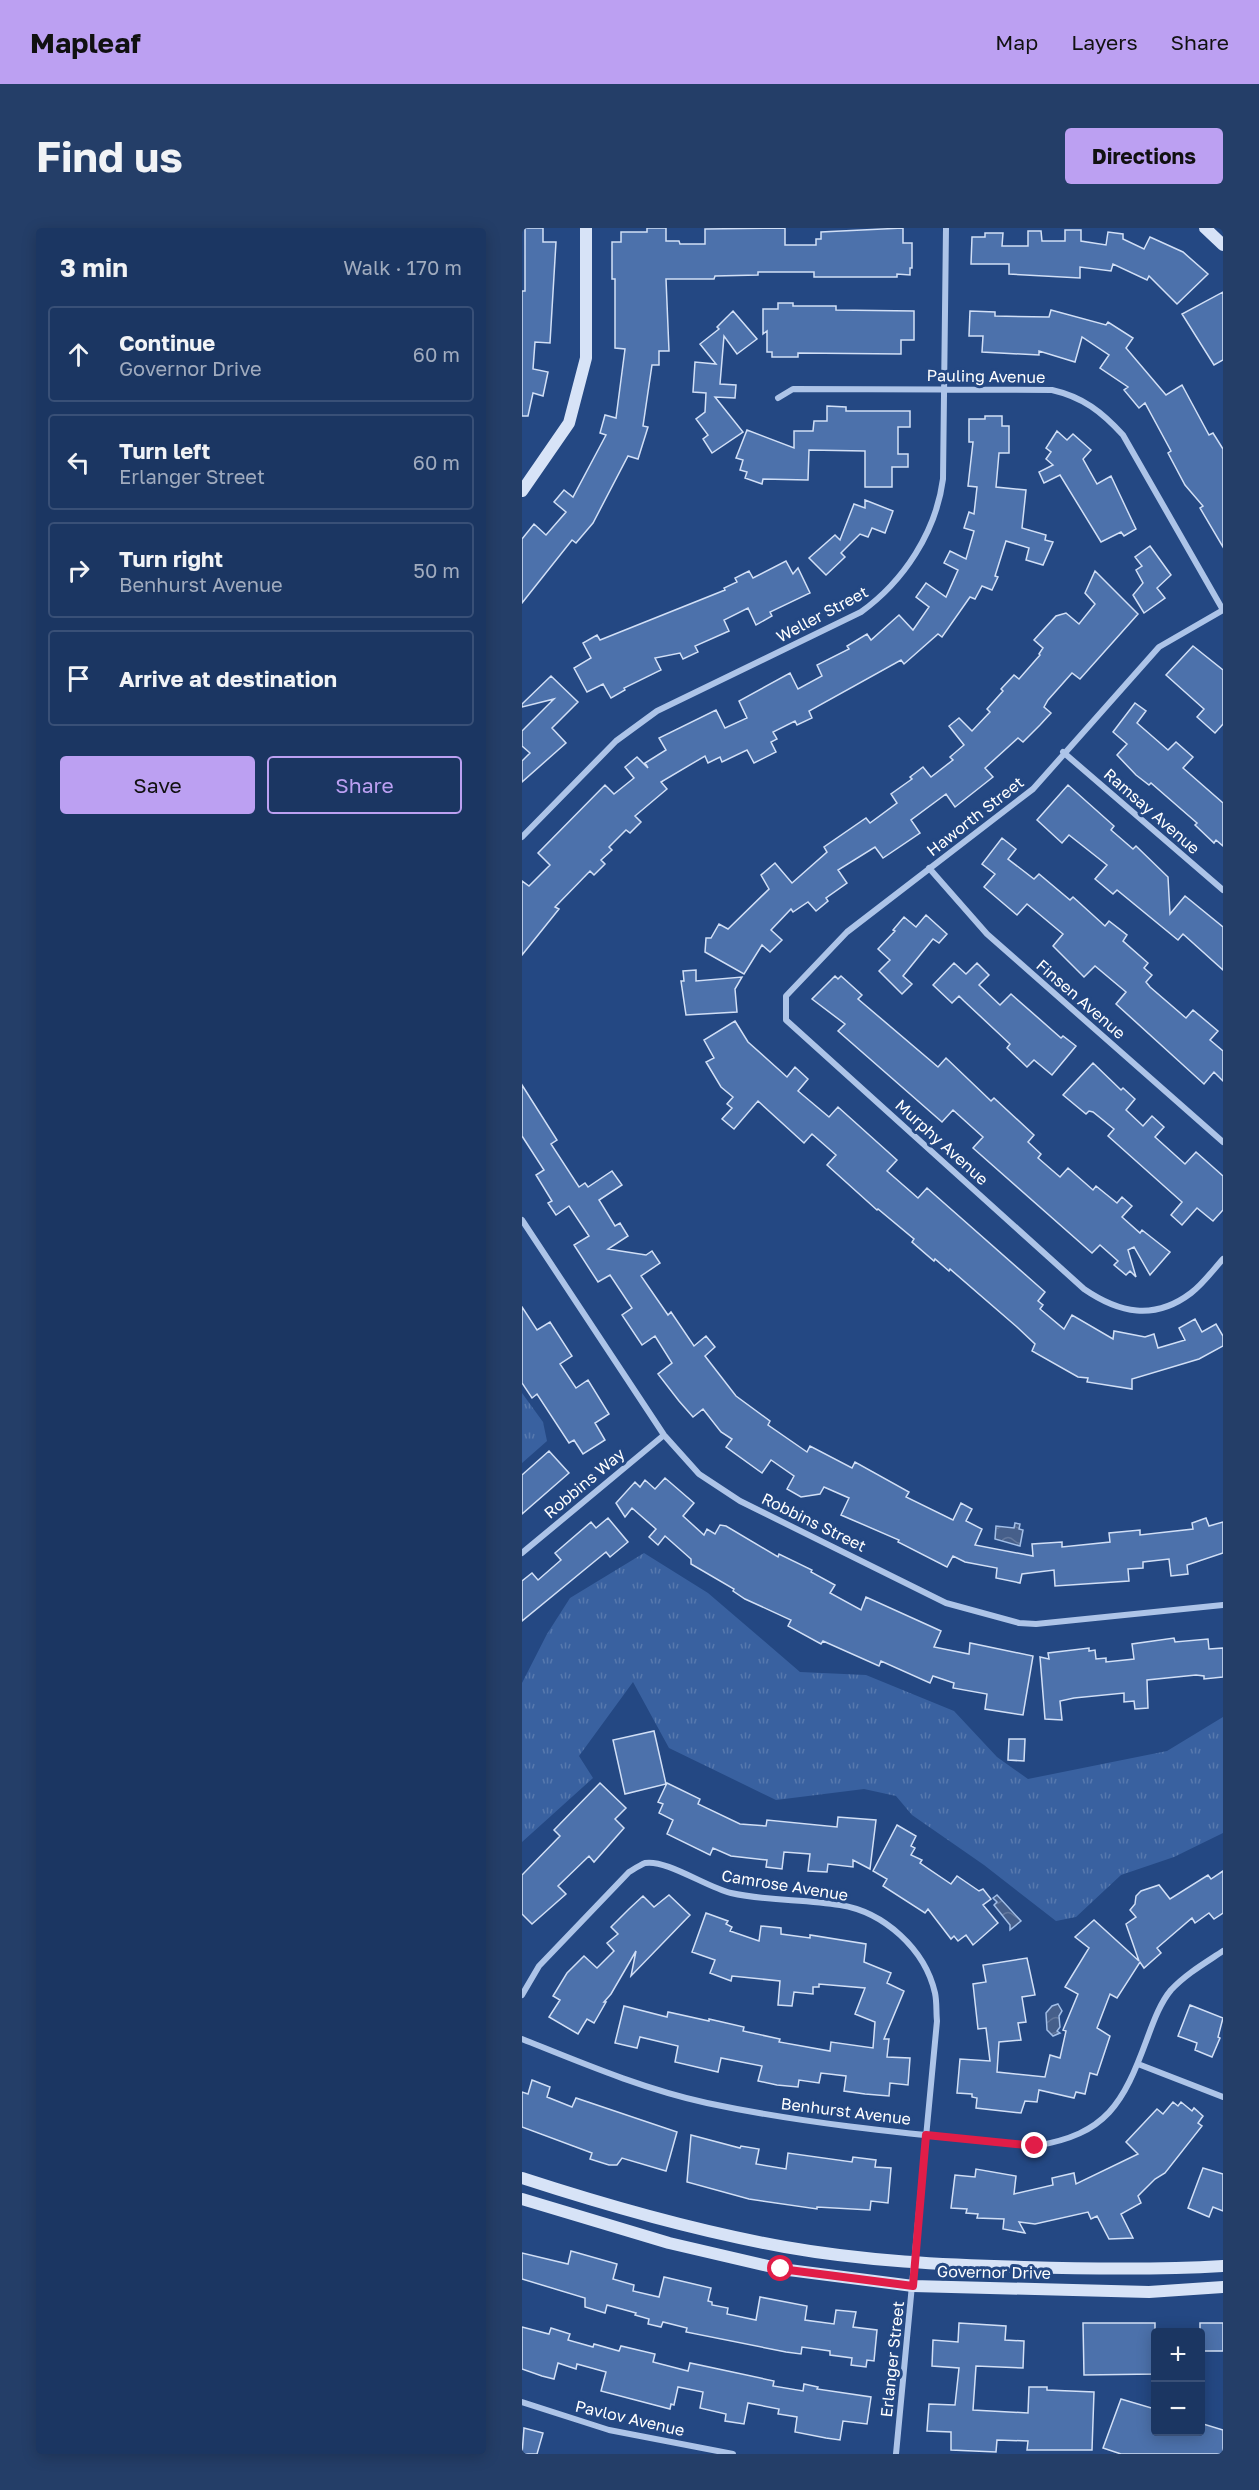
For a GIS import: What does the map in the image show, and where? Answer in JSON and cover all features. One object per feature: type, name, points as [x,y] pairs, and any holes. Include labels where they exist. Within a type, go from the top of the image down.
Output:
[{"type":"main road","points":[[522,491],[569,423],[586,358],[586,228]]},
{"type":"main road","points":[[1205,228],[1223,245]]},
{"type":"main road","name":"Governor Drive","points":[[522,2178],[608,2206],[685,2226],[785,2247],[915,2262],[1137,2270],[1223,2266]]},
{"type":"main road","name":"Governor Drive","points":[[522,2199],[664,2241],[781,2269],[913,2286],[1149,2292],[1223,2287]]},
{"type":"street","name":"Weller Street","points":[[522,837],[616,741],[657,711],[861,612],[885,595],[905,572],[939,505],[942,479],[946,228]]},
{"type":"street","name":"Pauling Avenue","points":[[778,398],[793,389],[1052,390],[1065,393],[1101,411],[1123,435],[1223,610]]},
{"type":"street","name":"Haworth Street","points":[[790,990],[847,932],[1033,789],[1063,752],[1158,647],[1223,610]]},
{"type":"street","name":"Ramsay Avenue","points":[[1063,752],[1223,890]]},
{"type":"street","name":"Finsen Avenue","points":[[929,868],[987,934],[1223,1142]]},
{"type":"street","name":"Murphy Avenue","points":[[790,990],[786,996],[786,1020],[1084,1288],[1104,1302],[1123,1310],[1145,1311],[1169,1306],[1193,1292],[1223,1258]]},
{"type":"street","name":"Robbins Street","points":[[522,1220],[664,1435],[699,1474],[740,1501],[946,1603],[1019,1623],[1036,1624],[1223,1605]]},
{"type":"street","name":"Robbins Way","points":[[522,1553],[664,1435]]},
{"type":"street","name":"Camrose Avenue","points":[[522,1995],[539,1966],[629,1872],[645,1863],[660,1864],[705,1885],[731,1893],[841,1905],[868,1913],[891,1928],[914,1950]]},
{"type":"street","name":"Erlanger Street","points":[[896,2454],[937,2021],[935,1994],[914,1950]]},
{"type":"street","name":"Benhurst Avenue","points":[[522,2039],[606,2073],[704,2102],[805,2121],[1035,2146],[1066,2140],[1092,2129],[1113,2108],[1130,2083],[1156,2015],[1170,1991],[1190,1973],[1223,1952]]},
{"type":"street","points":[[1138,2064],[1223,2097]]},
{"type":"street","name":"Pavlov Avenue","points":[[522,2402],[609,2430],[733,2454]]},
{"type":"green space","points":[[522,1393],[543,1422],[547,1441],[522,1463]]},
{"type":"green space","points":[[644,1553],[708,1593],[800,1672],[866,1675],[954,1711],[997,1757],[1028,1779],[1167,1751],[1223,1717],[1223,1833],[1174,1857],[1121,1875],[1076,1917],[1056,1921],[984,1865],[912,1815],[896,1796],[864,1789],[776,1800],[669,1748],[633,1682],[579,1756],[593,1778],[522,1842],[522,1683],[547,1634],[570,1598]]},
{"type":"water","points":[[1015,1523],[1020,1524],[1019,1529],[1023,1530],[1020,1546],[995,1539],[996,1526],[1014,1528]]},
{"type":"water","points":[[997,1895],[1021,1921],[1010,1930],[1010,1925],[994,1905],[997,1902],[993,1898]]},
{"type":"water","points":[[1058,2004],[1062,2011],[1059,2016],[1060,2027],[1057,2031],[1060,2033],[1053,2036],[1047,2030],[1046,2013],[1052,2006]]},
{"type":"building","points":[[525,228],[543,228],[543,242],[556,242],[550,343],[535,342],[533,369],[548,372],[543,396],[533,393],[528,416],[522,416],[522,291],[525,291]]},
{"type":"building","points":[[647,228],[666,228],[666,241],[679,241],[680,244],[705,244],[705,229],[785,228],[785,245],[816,245],[816,239],[821,239],[821,232],[903,228],[903,243],[912,243],[912,268],[910,268],[910,275],[897,274],[897,277],[814,277],[814,272],[758,272],[758,275],[715,276],[714,279],[666,279],[669,351],[659,351],[659,365],[652,365],[643,426],[648,427],[638,459],[628,456],[593,523],[576,543],[572,540],[522,603],[522,539],[534,524],[546,535],[566,512],[554,502],[564,490],[573,497],[606,435],[600,433],[605,415],[616,418],[625,349],[615,348],[615,279],[612,279],[612,242],[621,242],[621,232],[647,232]]},
{"type":"building","points":[[1065,230],[1081,230],[1081,241],[1106,245],[1108,232],[1123,234],[1123,239],[1144,249],[1150,237],[1183,252],[1208,274],[1177,304],[1149,276],[1147,280],[1113,264],[1111,271],[1080,267],[1080,278],[1009,274],[1009,264],[971,264],[972,237],[985,237],[985,233],[1003,233],[1002,246],[1028,246],[1028,231],[1041,231],[1042,241],[1065,241]]},
{"type":"building","points":[[1223,292],[1223,360],[1214,365],[1182,314]]},
{"type":"building","points":[[778,303],[793,303],[793,306],[836,306],[836,310],[914,311],[914,340],[901,340],[901,354],[798,353],[798,357],[772,357],[772,352],[767,352],[767,331],[763,334],[763,309],[778,309]]},
{"type":"building","points":[[1051,310],[1106,325],[1108,322],[1133,338],[1126,348],[1166,395],[1182,385],[1209,435],[1213,433],[1223,449],[1223,547],[1200,508],[1203,506],[1185,485],[1168,453],[1171,451],[1145,403],[1139,408],[1124,390],[1128,387],[1100,368],[1109,355],[1082,337],[1075,362],[1039,351],[1039,355],[982,352],[983,336],[969,336],[970,311],[995,312],[995,316],[1049,317]]},
{"type":"building","points":[[733,311],[757,339],[737,354],[724,336],[720,384],[736,385],[735,398],[715,397],[743,432],[712,453],[703,439],[708,435],[696,419],[705,412],[706,393],[693,392],[695,362],[716,364],[700,344],[719,329],[717,327]]},
{"type":"building","points":[[827,406],[846,407],[846,411],[910,411],[910,427],[898,427],[898,454],[908,454],[908,467],[892,467],[892,487],[865,487],[865,451],[809,450],[808,480],[763,479],[762,484],[745,478],[747,472],[740,470],[743,460],[736,458],[747,430],[794,448],[794,431],[813,431],[814,421],[827,421]]},
{"type":"building","points":[[985,416],[1002,416],[1002,426],[1009,426],[1009,453],[999,453],[996,487],[1026,490],[1022,528],[1046,535],[1045,540],[1053,542],[1043,565],[1026,560],[1029,548],[1006,541],[995,576],[998,577],[992,590],[982,586],[975,599],[970,597],[942,637],[938,634],[904,664],[901,660],[809,711],[812,718],[797,725],[795,721],[773,732],[777,739],[771,742],[776,752],[754,763],[747,750],[722,762],[720,757],[708,763],[705,756],[661,782],[667,789],[635,816],[641,822],[630,833],[626,830],[609,847],[612,850],[601,860],[605,864],[594,875],[590,871],[555,907],[559,909],[522,955],[522,881],[529,886],[550,865],[538,853],[605,785],[614,794],[634,778],[625,767],[637,757],[648,768],[645,763],[666,750],[659,738],[716,710],[725,728],[747,718],[739,701],[790,673],[798,689],[822,676],[817,665],[849,649],[847,646],[867,634],[871,640],[899,615],[913,630],[929,607],[916,597],[926,583],[946,597],[958,570],[944,563],[950,551],[966,559],[974,531],[964,528],[969,512],[974,514],[977,487],[968,486],[973,442],[969,442],[969,419],[985,419]]},
{"type":"building","points":[[1057,431],[1067,440],[1073,434],[1091,450],[1083,459],[1097,484],[1111,476],[1136,529],[1124,536],[1121,532],[1101,542],[1060,475],[1044,483],[1039,472],[1053,465],[1046,459],[1051,452],[1046,448]]},
{"type":"building","points":[[865,500],[893,511],[885,533],[872,528],[868,537],[860,534],[841,553],[845,557],[826,575],[809,558],[835,535],[840,540],[854,504],[865,508]]},
{"type":"building","points":[[1150,546],[1171,575],[1157,588],[1165,598],[1144,613],[1133,595],[1143,583],[1136,570],[1142,566],[1135,557]]},
{"type":"building","points":[[786,561],[793,574],[798,568],[810,593],[770,612],[772,616],[756,625],[748,608],[724,620],[729,631],[695,646],[698,652],[683,659],[680,653],[655,658],[661,670],[624,688],[625,690],[611,698],[603,684],[587,692],[574,668],[591,658],[583,643],[597,635],[600,640],[725,590],[724,588],[737,582],[735,578],[749,571],[753,578]]},
{"type":"building","points":[[1095,571],[1138,614],[1080,679],[1072,673],[1048,700],[1044,707],[1051,713],[1040,725],[1023,742],[1018,738],[985,768],[993,777],[955,807],[946,794],[911,820],[920,833],[883,858],[875,847],[838,870],[847,883],[826,898],[828,901],[816,911],[808,902],[793,912],[791,909],[771,930],[782,940],[770,952],[762,945],[744,974],[705,952],[706,938],[711,938],[719,924],[728,929],[769,889],[761,875],[775,863],[792,883],[827,852],[824,847],[866,818],[870,823],[897,803],[891,794],[912,779],[910,777],[923,767],[931,777],[953,760],[950,757],[964,745],[949,726],[959,718],[972,731],[990,712],[987,709],[1003,691],[1001,689],[1014,675],[1019,679],[1040,655],[1043,648],[1034,640],[1056,616],[1066,613],[1079,624],[1095,604],[1085,593]]},
{"type":"building","points":[[1193,646],[1223,670],[1223,724],[1215,733],[1197,717],[1204,709],[1166,675]]},
{"type":"building","points":[[551,676],[578,702],[552,728],[566,743],[522,782],[522,761],[530,753],[522,746],[522,731],[554,699],[522,707],[522,704]]},
{"type":"building","points":[[1135,703],[1146,711],[1137,723],[1168,750],[1176,742],[1193,757],[1183,768],[1223,803],[1223,846],[1216,840],[1214,843],[1195,825],[1197,823],[1151,783],[1149,785],[1136,775],[1117,755],[1127,744],[1113,732]]},
{"type":"building","points":[[1068,785],[1114,826],[1111,830],[1133,849],[1136,846],[1168,877],[1170,914],[1185,896],[1223,927],[1223,970],[1183,934],[1178,940],[1117,890],[1113,894],[1095,879],[1107,865],[1069,835],[1062,843],[1037,820]]},
{"type":"building","points":[[1002,838],[1016,849],[1008,859],[1034,879],[1039,874],[1070,900],[1073,897],[1105,926],[1109,921],[1127,935],[1123,941],[1148,963],[1144,968],[1152,975],[1146,982],[1150,987],[1186,1018],[1193,1010],[1218,1031],[1210,1040],[1223,1051],[1223,1081],[1214,1072],[1204,1084],[1116,1004],[1126,992],[1095,966],[1084,977],[1053,946],[1063,934],[1027,904],[1017,915],[984,887],[995,874],[982,864]]},
{"type":"building","points":[[926,915],[947,934],[939,943],[933,939],[903,976],[912,984],[902,994],[879,971],[890,960],[878,949],[895,931],[893,930],[904,917],[916,927]]},
{"type":"building","points":[[954,963],[966,974],[977,963],[989,975],[979,985],[1000,1005],[1011,994],[1061,1038],[1063,1036],[1076,1046],[1052,1075],[1034,1060],[1027,1067],[1007,1048],[1010,1044],[959,996],[952,1003],[933,985]]},
{"type":"building","points":[[696,970],[696,981],[742,977],[735,989],[737,1012],[686,1015],[681,981],[684,981],[683,971]]},
{"type":"building","points":[[835,976],[838,979],[841,976],[862,995],[858,999],[938,1067],[946,1058],[991,1101],[994,1098],[1034,1135],[1028,1142],[1041,1154],[1038,1158],[1060,1177],[1068,1168],[1093,1190],[1096,1186],[1117,1203],[1122,1197],[1132,1206],[1122,1217],[1140,1233],[1142,1230],[1170,1252],[1150,1275],[1134,1247],[1128,1250],[1136,1277],[1130,1271],[1126,1275],[1114,1265],[1118,1261],[1100,1245],[1092,1253],[973,1148],[983,1137],[953,1110],[942,1122],[838,1031],[845,1024],[812,999]]},
{"type":"building","points":[[735,1021],[748,1042],[787,1077],[795,1067],[808,1079],[798,1091],[829,1117],[838,1107],[897,1160],[887,1171],[918,1198],[927,1188],[1045,1292],[1038,1301],[1043,1305],[1040,1309],[1064,1329],[1072,1315],[1113,1339],[1114,1331],[1145,1337],[1154,1334],[1158,1348],[1185,1340],[1179,1328],[1195,1319],[1202,1332],[1216,1324],[1223,1336],[1223,1346],[1199,1359],[1132,1379],[1132,1389],[1087,1382],[1088,1378],[1078,1377],[1032,1351],[1035,1344],[1017,1327],[950,1269],[949,1271],[935,1259],[934,1261],[912,1242],[914,1239],[877,1210],[827,1165],[836,1155],[812,1134],[804,1143],[758,1101],[734,1129],[722,1119],[732,1108],[727,1104],[733,1097],[721,1087],[706,1062],[714,1058],[704,1040]]},
{"type":"building","points":[[1093,1063],[1121,1090],[1123,1088],[1135,1099],[1126,1110],[1143,1126],[1152,1116],[1164,1127],[1155,1137],[1185,1164],[1196,1152],[1223,1176],[1223,1210],[1213,1221],[1197,1208],[1182,1225],[1171,1215],[1182,1202],[1108,1136],[1114,1129],[1093,1112],[1089,1111],[1086,1114],[1063,1095]]},
{"type":"building","points":[[522,1085],[557,1140],[551,1144],[579,1187],[585,1183],[588,1187],[612,1171],[622,1185],[599,1200],[615,1226],[620,1223],[628,1236],[608,1249],[646,1255],[652,1251],[660,1263],[641,1276],[668,1315],[671,1312],[694,1346],[706,1336],[715,1347],[705,1356],[736,1396],[770,1421],[768,1425],[807,1452],[810,1446],[852,1468],[855,1462],[909,1492],[906,1497],[953,1520],[961,1503],[972,1509],[966,1521],[982,1529],[975,1545],[1033,1556],[1032,1544],[1062,1542],[1062,1547],[1110,1542],[1109,1533],[1140,1530],[1140,1535],[1193,1529],[1192,1523],[1206,1518],[1209,1526],[1223,1522],[1223,1553],[1187,1565],[1188,1574],[1171,1576],[1169,1559],[1143,1562],[1143,1568],[1128,1569],[1129,1581],[1055,1586],[1054,1570],[1022,1574],[1020,1583],[996,1578],[997,1568],[965,1562],[953,1556],[947,1567],[898,1542],[899,1540],[841,1515],[849,1498],[824,1487],[820,1494],[801,1497],[787,1489],[794,1476],[771,1460],[762,1473],[726,1447],[732,1439],[721,1432],[703,1409],[693,1417],[679,1401],[658,1374],[672,1363],[655,1336],[642,1345],[622,1315],[632,1308],[610,1275],[598,1282],[574,1245],[589,1236],[569,1206],[556,1215],[548,1203],[552,1201],[536,1175],[544,1170],[522,1136]]},
{"type":"building","points":[[522,1307],[537,1330],[550,1322],[572,1356],[560,1364],[576,1388],[588,1380],[609,1414],[595,1423],[605,1440],[583,1454],[574,1440],[569,1443],[537,1394],[532,1398],[522,1383]]},
{"type":"building","points":[[549,1451],[569,1473],[522,1514],[522,1475]]},
{"type":"building","points":[[665,1478],[694,1503],[683,1516],[704,1535],[707,1529],[715,1534],[720,1525],[726,1526],[778,1557],[779,1554],[812,1570],[811,1572],[835,1585],[830,1593],[861,1610],[866,1597],[941,1631],[934,1647],[969,1654],[970,1643],[1033,1656],[1023,1715],[985,1709],[987,1694],[953,1688],[954,1683],[933,1676],[930,1683],[881,1661],[879,1666],[823,1641],[821,1644],[788,1626],[791,1620],[745,1599],[733,1591],[734,1589],[691,1564],[691,1559],[665,1536],[658,1545],[649,1537],[656,1529],[632,1508],[625,1517],[616,1503],[635,1482],[640,1487],[645,1480],[655,1489]]},
{"type":"building","points":[[608,1518],[628,1542],[610,1557],[606,1552],[522,1621],[522,1581],[532,1573],[538,1580],[561,1560],[555,1553],[591,1522],[596,1528]]},
{"type":"building","points":[[1174,1638],[1175,1642],[1208,1639],[1209,1649],[1223,1648],[1223,1677],[1204,1679],[1204,1676],[1196,1675],[1147,1680],[1148,1708],[1135,1709],[1134,1701],[1124,1702],[1124,1693],[1074,1698],[1060,1701],[1062,1720],[1045,1719],[1040,1657],[1049,1659],[1048,1653],[1089,1648],[1089,1651],[1095,1650],[1096,1659],[1106,1658],[1106,1662],[1134,1659],[1132,1644]]},
{"type":"building","points":[[654,1731],[666,1784],[625,1794],[613,1740]]},
{"type":"building","points":[[1009,1739],[1025,1739],[1024,1761],[1008,1760]]},
{"type":"building","points":[[600,1783],[626,1808],[615,1819],[624,1828],[594,1862],[589,1856],[558,1886],[566,1894],[532,1924],[522,1914],[522,1875],[560,1836],[554,1830]]},
{"type":"building","points":[[667,1783],[700,1799],[698,1804],[740,1824],[766,1826],[767,1820],[837,1827],[838,1817],[876,1820],[870,1869],[853,1860],[853,1867],[828,1864],[827,1872],[808,1871],[810,1854],[784,1852],[782,1869],[766,1867],[767,1860],[731,1856],[713,1848],[710,1855],[667,1834],[673,1820],[659,1813],[663,1804],[658,1802]]},
{"type":"building","points":[[897,1825],[916,1836],[911,1846],[915,1848],[911,1855],[922,1860],[920,1863],[951,1884],[957,1876],[979,1891],[983,1889],[991,1899],[983,1905],[998,1923],[973,1945],[966,1935],[958,1941],[954,1936],[951,1939],[928,1909],[925,1913],[883,1886],[887,1879],[873,1871]]},
{"type":"building","points":[[1223,1871],[1223,1913],[1214,1919],[1209,1913],[1195,1923],[1192,1918],[1157,1948],[1161,1953],[1144,1968],[1140,1962],[1117,1998],[1110,1994],[1097,2028],[1110,2036],[1097,2075],[1090,2073],[1085,2094],[1076,2092],[1074,2098],[1039,2090],[1037,2102],[1025,2101],[1021,2113],[976,2108],[977,2098],[972,2097],[972,2094],[957,2093],[960,2059],[990,2061],[986,2028],[978,2029],[973,1984],[986,1982],[983,1965],[1027,1958],[1035,1995],[1022,1997],[1026,2022],[1018,2023],[1021,2040],[999,2042],[997,2072],[1045,2077],[1050,2055],[1060,2058],[1066,2031],[1063,2030],[1078,1994],[1065,1987],[1089,1948],[1075,1937],[1094,1920],[1139,1961],[1126,1924],[1136,1917],[1130,1910],[1135,1904],[1136,1896],[1141,1891],[1159,1885],[1170,1899],[1208,1875],[1211,1879]]},
{"type":"building","points":[[669,1895],[690,1915],[631,1976],[636,1951],[604,2002],[606,2002],[594,2023],[587,2019],[578,2034],[549,2017],[560,2000],[553,1996],[567,1973],[584,1956],[597,1968],[614,1951],[607,1943],[618,1934],[611,1927],[643,1896],[654,1907]]},
{"type":"building","points":[[706,1913],[728,1921],[726,1924],[732,1927],[730,1931],[759,1941],[761,1926],[781,1928],[781,1934],[810,1938],[810,1935],[866,1944],[864,1962],[891,1973],[887,1983],[904,1991],[884,2039],[889,2039],[887,2057],[910,2058],[908,2085],[890,2083],[889,2096],[865,2094],[844,2091],[846,2076],[821,2073],[819,2083],[799,2080],[798,2087],[777,2085],[758,2081],[762,2066],[721,2058],[718,2072],[675,2062],[678,2046],[640,2037],[637,2048],[615,2043],[624,2006],[667,2017],[668,2012],[709,2021],[709,2019],[744,2027],[743,2031],[780,2039],[779,2042],[830,2051],[831,2042],[873,2048],[875,2022],[855,2014],[865,1988],[819,1984],[819,1987],[813,1987],[813,1994],[794,1992],[792,2006],[778,2005],[780,1981],[732,1976],[731,1981],[710,1973],[715,1960],[692,1952]]},
{"type":"building","points":[[1190,2005],[1223,2018],[1218,2037],[1220,2038],[1212,2057],[1195,2050],[1197,2043],[1178,2036]]},
{"type":"building","points":[[532,2080],[550,2087],[547,2097],[572,2107],[576,2098],[677,2132],[666,2171],[622,2158],[617,2165],[609,2165],[590,2159],[592,2153],[522,2127],[522,2092],[528,2094]]},
{"type":"building","points":[[1173,2102],[1178,2106],[1181,2102],[1192,2111],[1194,2108],[1203,2116],[1198,2123],[1202,2126],[1165,2173],[1155,2179],[1138,2196],[1141,2203],[1121,2214],[1133,2238],[1109,2239],[1097,2216],[1091,2219],[1088,2212],[1035,2224],[1019,2222],[1025,2233],[1003,2229],[1004,2219],[977,2218],[978,2214],[966,2213],[967,2209],[951,2208],[955,2175],[975,2177],[976,2169],[1016,2176],[1014,2194],[1053,2185],[1052,2178],[1074,2173],[1076,2184],[1138,2154],[1126,2142],[1157,2109],[1163,2114]]},
{"type":"building","points":[[691,2135],[740,2148],[741,2146],[759,2149],[756,2164],[786,2169],[788,2153],[852,2162],[853,2157],[876,2160],[875,2167],[891,2168],[888,2203],[871,2201],[870,2210],[817,2207],[817,2209],[749,2199],[687,2182]]},
{"type":"building","points":[[1203,2168],[1223,2174],[1223,2211],[1213,2207],[1209,2217],[1188,2208]]},
{"type":"building","points":[[571,2251],[617,2264],[613,2279],[634,2285],[633,2291],[659,2297],[664,2277],[711,2288],[708,2301],[712,2302],[712,2305],[728,2308],[727,2314],[756,2320],[760,2297],[807,2306],[805,2320],[834,2324],[836,2310],[856,2312],[853,2327],[877,2330],[874,2361],[867,2360],[866,2367],[851,2365],[852,2358],[830,2355],[830,2351],[802,2347],[801,2354],[786,2352],[686,2332],[687,2328],[663,2322],[661,2327],[648,2324],[649,2319],[635,2315],[636,2313],[607,2305],[605,2313],[585,2307],[585,2298],[522,2279],[522,2253],[568,2264]]},
{"type":"building","points":[[959,2323],[1006,2326],[1005,2340],[1024,2341],[1023,2368],[976,2366],[973,2410],[1028,2413],[1029,2387],[1094,2392],[1092,2450],[1027,2450],[1028,2441],[997,2440],[996,2452],[951,2450],[951,2432],[927,2431],[929,2404],[955,2405],[959,2368],[932,2366],[933,2340],[958,2342]]},
{"type":"building","points":[[1083,2323],[1155,2323],[1155,2328],[1151,2328],[1151,2374],[1084,2375]]},
{"type":"building","points":[[1200,2323],[1223,2323],[1223,2351],[1205,2351],[1205,2328],[1200,2328]]},
{"type":"building","points":[[522,2327],[549,2334],[551,2328],[570,2334],[568,2340],[593,2347],[594,2344],[619,2351],[621,2346],[655,2354],[653,2362],[688,2371],[690,2363],[774,2381],[773,2386],[803,2391],[804,2384],[818,2387],[817,2389],[871,2397],[867,2424],[843,2421],[840,2440],[826,2438],[795,2432],[797,2417],[778,2414],[779,2409],[748,2403],[744,2424],[725,2421],[726,2414],[700,2408],[703,2392],[678,2387],[674,2405],[671,2404],[670,2409],[601,2391],[606,2372],[577,2364],[576,2369],[558,2363],[554,2379],[542,2376],[522,2369]]},
{"type":"building","points":[[1121,2399],[1151,2408],[1151,2436],[1205,2436],[1205,2425],[1223,2430],[1223,2454],[1121,2454],[1103,2448]]},
{"type":"building","points":[[524,2428],[543,2433],[537,2454],[522,2454]]},
{"type":"route","points":[[781,2269],[913,2286],[926,2135],[1035,2146]]}]
